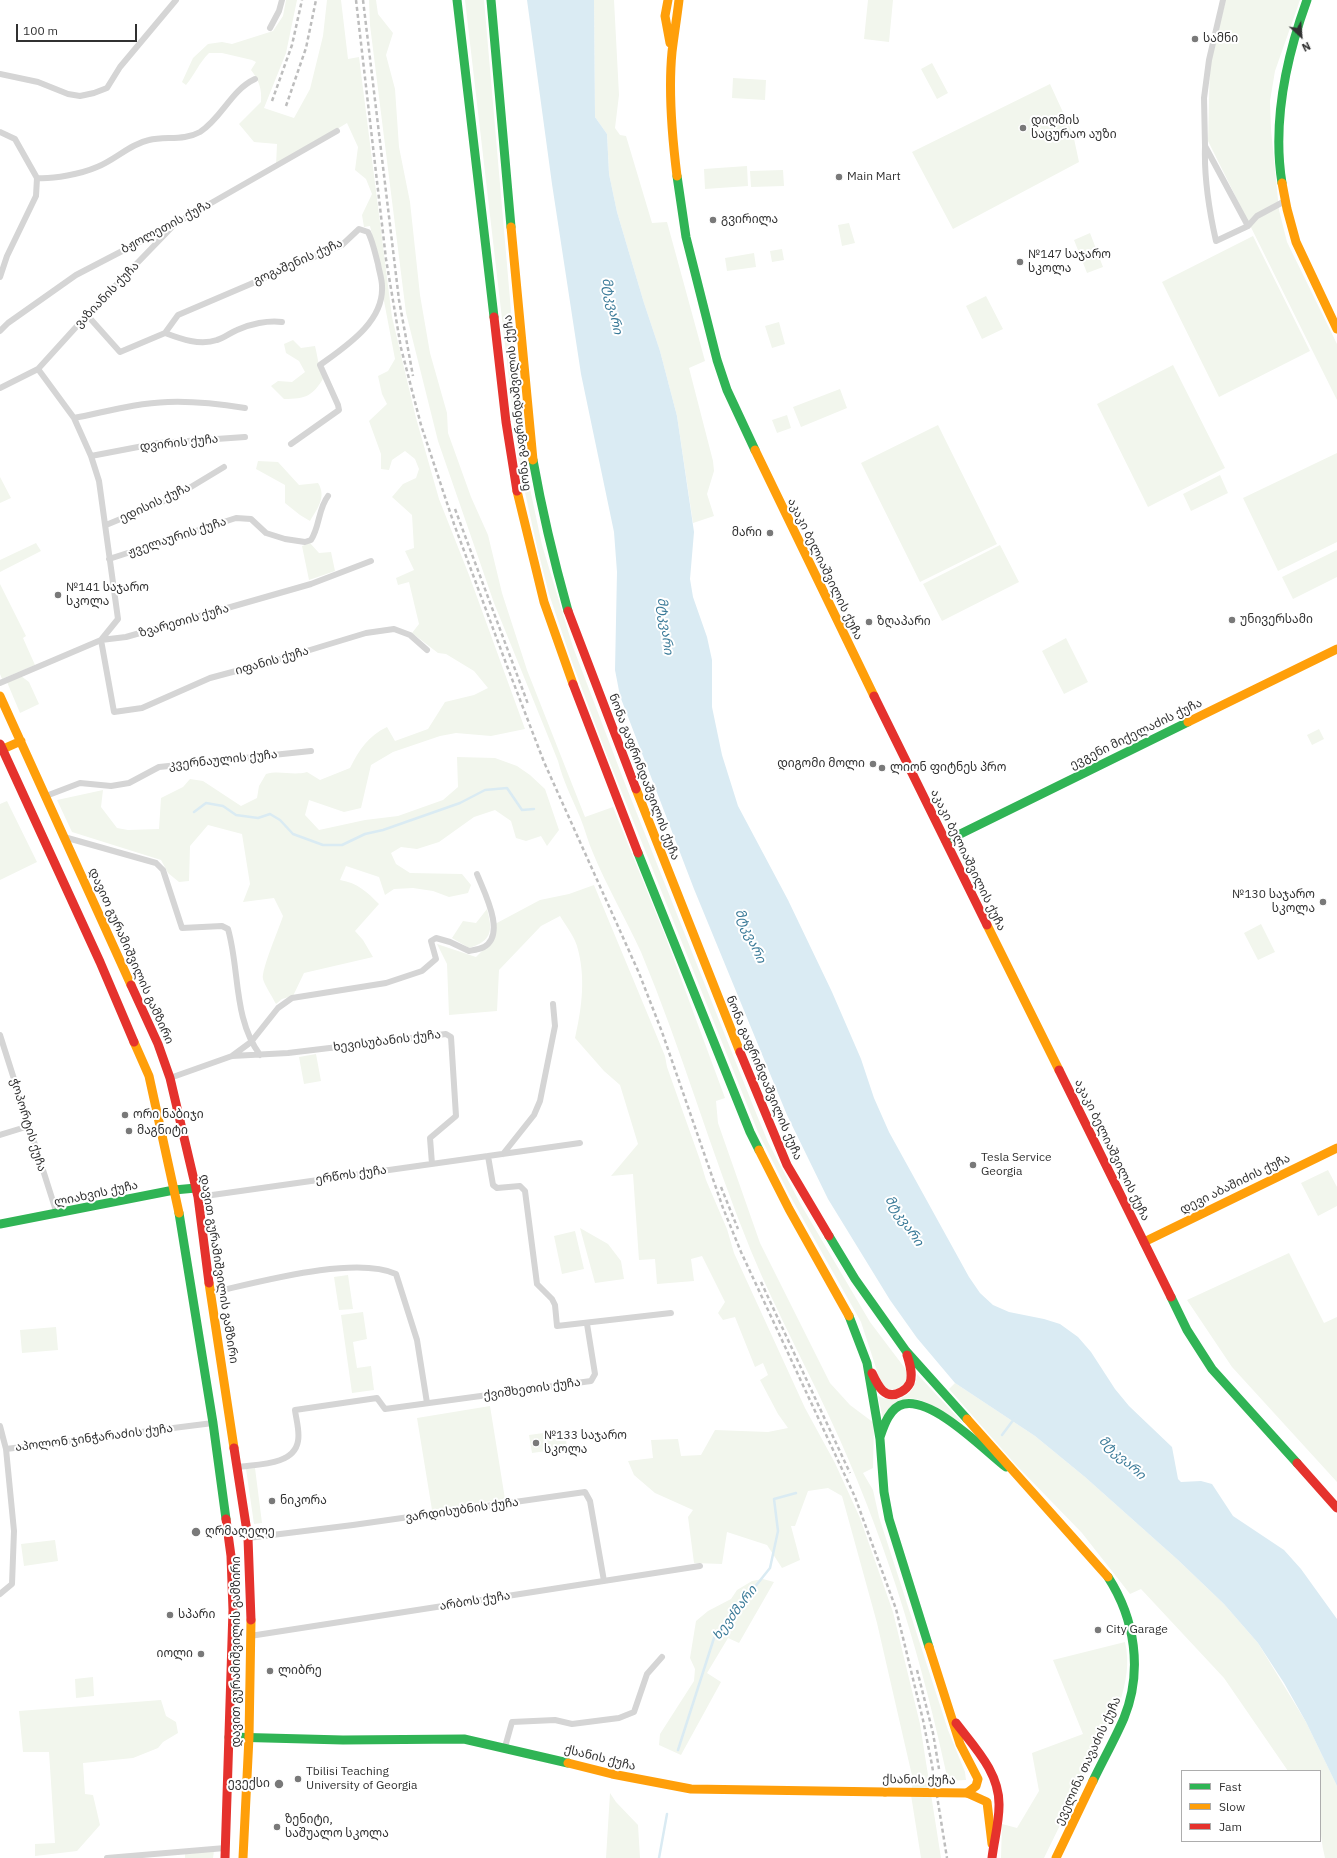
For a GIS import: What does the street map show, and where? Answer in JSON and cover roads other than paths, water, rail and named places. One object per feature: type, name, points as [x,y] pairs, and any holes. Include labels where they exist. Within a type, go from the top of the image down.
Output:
[{"type":"main road","name":"ნონა გაფრინდაშვილის ქუჩა","points":[[458,0],[510,452],[520,508],[544,602],[578,699],[615,795],[750,1132],[788,1209],[846,1310],[858,1334],[867,1362],[880,1438]]},
{"type":"main road","name":"ნონა გაფრინდაშვილის ქუჩა","points":[[492,0],[533,460],[542,516],[562,589],[605,710],[746,1068],[781,1152],[802,1192],[840,1256],[870,1302],[906,1351],[1016,1474]]},
{"type":"main road","points":[[661,0],[665,16]]},
{"type":"main road","name":"აკაკი ბელიაშვილის ქუჩა","points":[[668,0],[665,16],[672,52]]},
{"type":"main road","points":[[1307,0],[1294,37],[1284,75],[1280,102],[1282,181],[1295,239],[1337,329]]},
{"type":"main road","name":"აკაკი ბელიაშვილის ქუჩა","points":[[677,2],[672,52],[671,98],[674,152],[686,237],[717,360],[725,384],[752,446],[1187,1330],[1212,1369],[1337,1508]]},
{"type":"main road","name":"ევგენი მიქელაძის ქუჩა","points":[[946,841],[1337,649]]},
{"type":"main road","name":"დავით გურამიშვილის გამზირი","points":[[0,696],[158,1044],[170,1078],[197,1192],[210,1293],[248,1538],[251,1595],[249,1737],[243,1858]]},
{"type":"main road","points":[[1,748],[21,741]]},
{"type":"main road","name":"დავით გურამიშვილის გამზირი","points":[[1,748],[100,962],[149,1076],[174,1190],[213,1423],[231,1552],[233,1610],[225,1858]]},
{"type":"main road","name":"დევი აბაშიძის ქუჩა","points":[[1144,1242],[1337,1148]]},
{"type":"main road","name":"ლიახვის ქუჩა","points":[[0,1224],[174,1190],[197,1192]]},
{"type":"main road","points":[[867,1362],[880,1389],[885,1393],[895,1395],[905,1391],[911,1381],[911,1369],[906,1351]]},
{"type":"main road","points":[[880,1438],[887,1420],[896,1408],[906,1404],[922,1405],[960,1428],[995,1460],[1016,1474]]},
{"type":"main road","name":"ქსანის ქუჩა","points":[[880,1438],[884,1492],[889,1519],[962,1749],[978,1779],[976,1786],[967,1793]]},
{"type":"main road","name":"ეველინა თავაძის ქუჩა","points":[[1016,1474],[1091,1556],[1116,1586],[1126,1606],[1133,1634],[1135,1677],[1128,1707],[1056,1858]]},
{"type":"main road","points":[[228,1527],[233,1531],[238,1532],[246,1525]]},
{"type":"main road","points":[[231,1552],[236,1546],[240,1545],[248,1550]]},
{"type":"main road","points":[[952,1716],[993,1776],[998,1792],[998,1815],[992,1844],[992,1858]]},
{"type":"main road","name":"ქსანის ქუჩა","points":[[229,1737],[349,1740],[464,1739],[504,1747],[612,1774],[691,1789],[967,1793],[987,1802],[992,1844]]},
{"type":"street","points":[[0,74],[38,82],[68,94],[80,96],[107,88],[120,67],[176,0]]},
{"type":"street","points":[[270,28],[279,11],[282,0]]},
{"type":"street","points":[[1223,0],[1209,60],[1204,98],[1205,163],[1210,213],[1216,241],[1248,226],[1257,216],[1286,201]]},
{"type":"street","points":[[37,178],[50,179],[97,167],[149,140],[187,136],[199,132],[213,122],[225,104],[248,82],[254,79]]},
{"type":"street","name":"ბჟოლეთის ქუჩა","points":[[0,331],[8,323],[76,275],[178,222],[336,131]]},
{"type":"street","points":[[0,132],[16,139],[37,178],[36,196],[6,256],[0,277]]},
{"type":"street","points":[[1205,146],[1248,226]]},
{"type":"street","name":"ვაზიანის ქუჩა","points":[[38,369],[87,314],[178,222]]},
{"type":"street","name":"გოგაშენის ქუჩა","points":[[165,333],[178,315],[342,245],[359,229],[368,232],[372,241],[382,285],[380,303],[369,323],[357,336],[320,365],[339,410],[291,444]]},
{"type":"street","points":[[87,314],[120,352],[165,333],[184,340],[201,342],[217,340],[239,329],[270,321],[282,322]]},
{"type":"street","points":[[0,388],[38,369],[74,418],[91,456],[99,481],[118,618],[101,640]]},
{"type":"street","points":[[74,418],[142,404],[168,402],[208,403],[245,408]]},
{"type":"street","name":"დვირის ქუჩა","points":[[91,456],[159,443],[245,438]]},
{"type":"street","name":"ედისის ქუჩა","points":[[106,525],[176,496],[224,467]]},
{"type":"street","name":"ჟველაურის ქუჩა","points":[[109,559],[236,518],[251,519],[266,533],[305,542],[312,540],[316,533],[319,516],[324,501],[328,496]]},
{"type":"street","name":"ზვარეთის ქუჩა","points":[[0,683],[101,640],[126,637],[297,588],[343,573],[371,561]]},
{"type":"street","name":"იფანის ქუჩა","points":[[101,640],[114,712],[142,708],[210,678],[277,660],[366,633],[394,629],[410,635],[427,650]]},
{"type":"street","name":"კვერნაულის ქუჩა","points":[[46,796],[80,783],[112,786],[129,783],[159,767],[311,751]]},
{"type":"street","points":[[64,837],[156,864],[163,870],[182,928],[222,926],[228,929],[231,941],[239,1004],[250,1042],[260,1055]]},
{"type":"street","name":"ხევისუბანის ქუჩა","points":[[232,1056],[250,1042],[278,1008],[292,998],[386,982],[422,971],[436,959],[431,941],[436,938],[450,942],[469,951],[485,946],[491,939],[493,912],[477,874]]},
{"type":"street","points":[[503,1154],[534,1115],[540,1101],[555,1026],[553,1004]]},
{"type":"street","name":"ხევისუბანის ქუჩა","points":[[170,1078],[232,1056],[260,1055],[446,1034],[451,1037],[456,1116],[430,1138],[432,1164]]},
{"type":"street","name":"ჭოპორტის ქუჩა","points":[[0,1035],[2,1051],[29,1126],[57,1214]]},
{"type":"street","points":[[0,1135],[29,1126]]},
{"type":"street","name":"ერწოს ქუჩა","points":[[197,1192],[432,1164],[580,1143]]},
{"type":"street","points":[[488,1156],[493,1184],[497,1188],[520,1186],[525,1191],[537,1284],[552,1299],[555,1305],[557,1326],[587,1324],[671,1313]]},
{"type":"street","points":[[210,1293],[320,1270],[385,1269],[396,1274],[416,1340],[427,1403]]},
{"type":"street","name":"ქვიშხეთის ქუჩა","points":[[237,1467],[284,1459],[294,1450],[298,1440],[295,1410],[377,1398],[385,1409],[591,1381],[595,1374],[587,1324]]},
{"type":"street","name":"აპოლონ ჯინჭარაძის ქუჩა","points":[[0,1594],[12,1584],[14,1531],[6,1449],[213,1423]]},
{"type":"street","points":[[0,1426],[2,1426],[6,1449]]},
{"type":"street","name":"ვარდისუბნის ქუჩა","points":[[248,1538],[353,1525],[585,1492],[590,1501],[604,1581]]},
{"type":"street","name":"არბოს ქუჩა","points":[[250,1636],[700,1566]]},
{"type":"street","points":[[504,1747],[512,1722],[555,1720],[572,1724],[619,1718],[634,1712],[647,1674],[662,1657]]},
{"type":"street","points":[[107,1858],[181,1850],[225,1848]]},
{"type":"water","name":"მტკვარი","points":[[527,0],[594,0],[595,117],[607,134],[609,174],[617,212],[660,351],[677,416],[694,532],[690,579],[693,597],[707,637],[712,660],[712,707],[722,755],[738,806],[788,900],[832,992],[861,1059],[874,1098],[889,1132],[969,1277],[980,1293],[993,1305],[1009,1312],[1044,1319],[1060,1324],[1078,1337],[1091,1352],[1115,1389],[1129,1406],[1172,1447],[1178,1479],[1181,1482],[1201,1481],[1212,1484],[1233,1516],[1284,1550],[1301,1569],[1337,1619],[1337,1786],[1306,1722],[1284,1683],[1258,1643],[1224,1604],[1178,1560],[1085,1477],[1035,1436],[955,1383],[917,1338],[890,1300],[828,1199],[787,1115],[694,889],[620,696],[615,670],[617,572],[614,532],[581,374],[552,184]]},
{"type":"waterway","points":[[194,812],[206,803],[223,806],[236,815],[258,818],[270,814],[280,820],[293,834],[323,845],[342,845],[365,834],[383,830],[460,803],[485,790],[507,788],[522,810],[534,809]]},
{"type":"waterway","name":"ხევძმარი","points":[[1002,1435],[1014,1419]]},
{"type":"waterway","name":"ხევძმარი","points":[[678,1750],[714,1638],[770,1568],[778,1531],[774,1499],[796,1493]]},
{"type":"waterway","name":"ხევძმარი","points":[[659,1858],[667,1814]]},
{"type":"railway","points":[[272,101],[292,45],[302,0]]},
{"type":"railway","points":[[286,106],[306,48],[316,0]]},
{"type":"railway","points":[[356,0],[386,259],[401,348],[421,425],[454,524],[544,762],[639,973],[662,1032],[723,1208],[741,1252],[855,1497],[896,1609],[923,1720],[947,1858]]},
{"type":"railway","points":[[363,0],[399,300],[413,376]]},
{"type":"railway","points":[[455,509],[528,704]]},
{"type":"railway","points":[[721,1187],[738,1229]]},
{"type":"railway","points":[[761,1282],[850,1473]]},
{"type":"railway","points":[[917,1670],[933,1733],[939,1769]]},
{"type":"place","name":"სამნი","points":[[1195,39]]},
{"type":"place","name":"დიღმის საცურაო აუზი","points":[[1023,128]]},
{"type":"place","name":"Main Mart","points":[[839,177]]},
{"type":"place","name":"გვირილა","points":[[713,220]]},
{"type":"place","name":"№147 საჯარო სკოლა","points":[[1020,262]]},
{"type":"place","name":"მარი","points":[[770,533]]},
{"type":"place","name":"№141 საჯარო სკოლა","points":[[58,595]]},
{"type":"place","name":"უნივერსამი","points":[[1232,620]]},
{"type":"place","name":"ზღაპარი","points":[[869,622]]},
{"type":"place","name":"დიგომი მოლი","points":[[873,764]]},
{"type":"place","name":"ლიონ ფიტნეს პრო","points":[[882,768]]},
{"type":"place","name":"№130 საჯარო სკოლა","points":[[1323,902]]},
{"type":"place","name":"ორი ნაბიჯი","points":[[125,1115]]},
{"type":"place","name":"მაგნიტი","points":[[129,1131]]},
{"type":"place","name":"Tesla Service Georgia","points":[[973,1165]]},
{"type":"place","name":"№133 საჯარო სკოლა","points":[[536,1443]]},
{"type":"place","name":"ნიკორა","points":[[272,1501]]},
{"type":"place","name":"ღრმაღელე","points":[[196,1532]]},
{"type":"place","name":"სპარი","points":[[170,1615]]},
{"type":"place","name":"City Garage","points":[[1098,1630]]},
{"type":"place","name":"იოლი","points":[[201,1654]]},
{"type":"place","name":"ლიბრე","points":[[270,1671]]},
{"type":"place","name":"Tbilisi Teaching University of Georgia","points":[[298,1779]]},
{"type":"place","name":"ევექსი","points":[[279,1784]]},
{"type":"place","name":"ზენიტი, საშუალო სკოლა","points":[[277,1827]]}]
